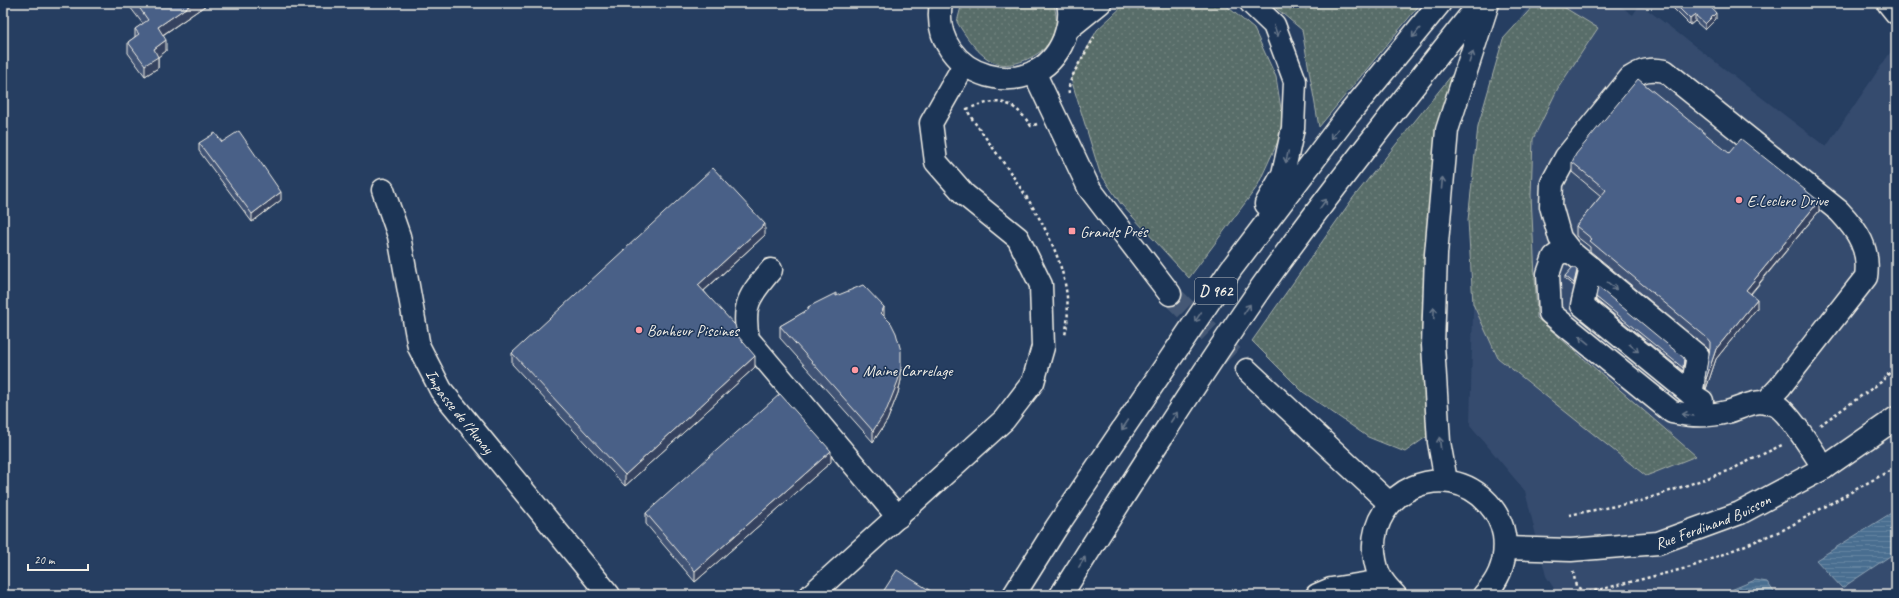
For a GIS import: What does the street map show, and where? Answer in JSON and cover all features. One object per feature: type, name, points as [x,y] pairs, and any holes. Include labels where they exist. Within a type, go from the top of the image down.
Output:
[{"type":"main road","points":[[941,3],[939,14],[942,33],[951,51],[964,65],[980,74],[998,78],[1016,78],[1034,72],[1049,61],[1061,46],[1068,29],[1068,3]]},
{"type":"main road","points":[[1068,29],[1100,3]]},
{"type":"main road","points":[[1231,269],[1283,174],[1293,128],[1295,81],[1274,25],[1251,3]]},
{"type":"main road","name":"D 962","points":[[1014,595],[1060,522],[1231,269],[1348,115],[1440,3]]},
{"type":"main road","name":"D 962","points":[[1061,595],[1172,421],[1261,289],[1374,135],[1480,3]]},
{"type":"main road","points":[[1446,481],[1439,442],[1433,345],[1436,254],[1445,145],[1447,130],[1488,3]]},
{"type":"main road","points":[[1888,3],[1896,13]]},
{"type":"main road","points":[[811,595],[1004,420],[1033,382],[1042,347],[1041,285],[1018,238],[965,195],[936,162],[931,123],[964,65]]},
{"type":"main road","points":[[1691,394],[1698,356],[1571,252],[1558,232],[1551,206],[1552,183],[1566,157],[1630,78],[1642,70],[1654,68],[1665,71],[1839,211],[1856,229],[1865,249],[1868,264],[1866,278],[1780,387],[1765,403]]},
{"type":"main road","points":[[1034,72],[1089,188],[1170,294]]},
{"type":"main road","name":"Impasse de l'Aunay","points":[[383,190],[400,236],[419,346],[441,390],[609,595]]},
{"type":"main road","points":[[1571,252],[1561,252],[1554,257],[1548,274],[1550,313],[1672,412],[1692,416],[1727,412],[1747,404],[1765,403],[1777,406],[1802,436],[1824,468]]},
{"type":"main road","points":[[1591,268],[1582,305],[1698,400],[1727,412]]},
{"type":"main road","points":[[771,270],[755,289],[747,303],[744,321],[748,339],[898,517]]},
{"type":"main road","points":[[1247,370],[1390,503]]},
{"type":"main road","name":"Rue Ferdinand Buisson","points":[[1506,548],[1571,550],[1658,543],[1740,513],[1824,468],[1896,418]]},
{"type":"main road","points":[[1317,595],[1332,589],[1388,588],[1375,561],[1373,541],[1379,521],[1390,503],[1405,490],[1425,482],[1446,481],[1465,486],[1482,496],[1495,511],[1503,528],[1506,548],[1502,568],[1493,586],[1484,595]]},
{"type":"path","points":[[1070,95],[1068,88],[1071,79],[1094,36]]},
{"type":"path","points":[[1054,116],[1031,126],[1021,112],[994,101],[967,109],[972,121],[1018,185],[1053,246],[1066,284],[1067,326],[1064,339]]},
{"type":"path","points":[[1569,515],[1641,501],[1728,471],[1812,431],[1881,382],[1896,366]]},
{"type":"path","points":[[1573,571],[1576,586],[1586,593],[1690,566],[1782,530],[1896,467]]},
{"type":"shaded area","points":[[1531,3],[1616,3],[1633,15],[1640,4],[1826,147],[1896,44],[1896,595],[1558,595],[1546,576],[1525,491],[1470,425],[1478,126],[1513,27]]},
{"type":"shaded area","points":[[1896,510],[1896,552],[1842,588],[1816,560]]},
{"type":"shaded area","points":[[1755,580],[1767,582],[1776,595],[1719,595]]},
{"type":"green space","points":[[962,3],[1054,3],[1056,25],[1050,42],[1041,51],[1020,62],[1013,64],[1000,64],[993,62],[975,48],[957,22]]},
{"type":"green space","points":[[1126,3],[1223,3],[1254,29],[1276,77],[1284,128],[1257,187],[1189,278],[1121,204],[1100,173],[1071,79],[1097,30]]},
{"type":"green space","points":[[1270,3],[1421,3],[1319,127],[1302,30]]},
{"type":"green space","points":[[1536,3],[1557,3],[1598,28],[1558,88],[1533,139],[1531,195],[1537,318],[1696,456],[1646,476],[1498,358],[1473,304],[1468,220],[1478,126],[1503,39]]},
{"type":"green space","points":[[1455,71],[1422,316],[1429,435],[1405,452],[1368,437],[1303,392],[1252,341],[1353,198]]},
{"type":"building","points":[[136,3],[193,3],[158,27],[166,40],[154,49],[158,57],[145,65],[128,42],[139,34],[135,29],[148,20]]},
{"type":"building","points":[[1674,3],[1707,3],[1716,13],[1705,24],[1695,15],[1690,19]]},
{"type":"building","points":[[1638,79],[1729,153],[1741,139],[1819,201],[1746,290],[1757,299],[1716,349],[1706,379],[1710,342],[1706,337],[1590,241],[1592,239],[1576,226],[1606,190],[1572,162],[1576,154]]},
{"type":"building","points":[[239,131],[281,192],[252,214],[199,143],[215,133],[222,142]]},
{"type":"building","name":"Bonheur Piscines","points":[[713,168],[765,224],[698,285],[735,325],[738,336],[755,356],[625,475],[512,353]]},
{"type":"building","points":[[1573,267],[1577,270],[1574,283],[1565,276]]},
{"type":"building","name":"Maine Carrelage","points":[[863,285],[884,307],[881,313],[891,323],[896,333],[901,351],[901,369],[898,381],[887,409],[873,431],[780,326],[809,309],[808,307],[836,293],[836,296]]},
{"type":"building","points":[[1598,287],[1684,358],[1683,368],[1596,297]]},
{"type":"building","points":[[780,394],[831,451],[695,571],[646,513]]},
{"type":"building","points":[[897,570],[937,595],[881,595]]},
{"type":"tunnel","points":[[1170,294],[1247,370]]},
{"type":"place","name":"E.Leclerc Drive","points":[[1739,200]]},
{"type":"place","name":"Grands Prés","points":[[1072,231]]},
{"type":"place","name":"Bonheur Piscines","points":[[639,330]]},
{"type":"place","name":"Maine Carrelage","points":[[855,370]]}]
